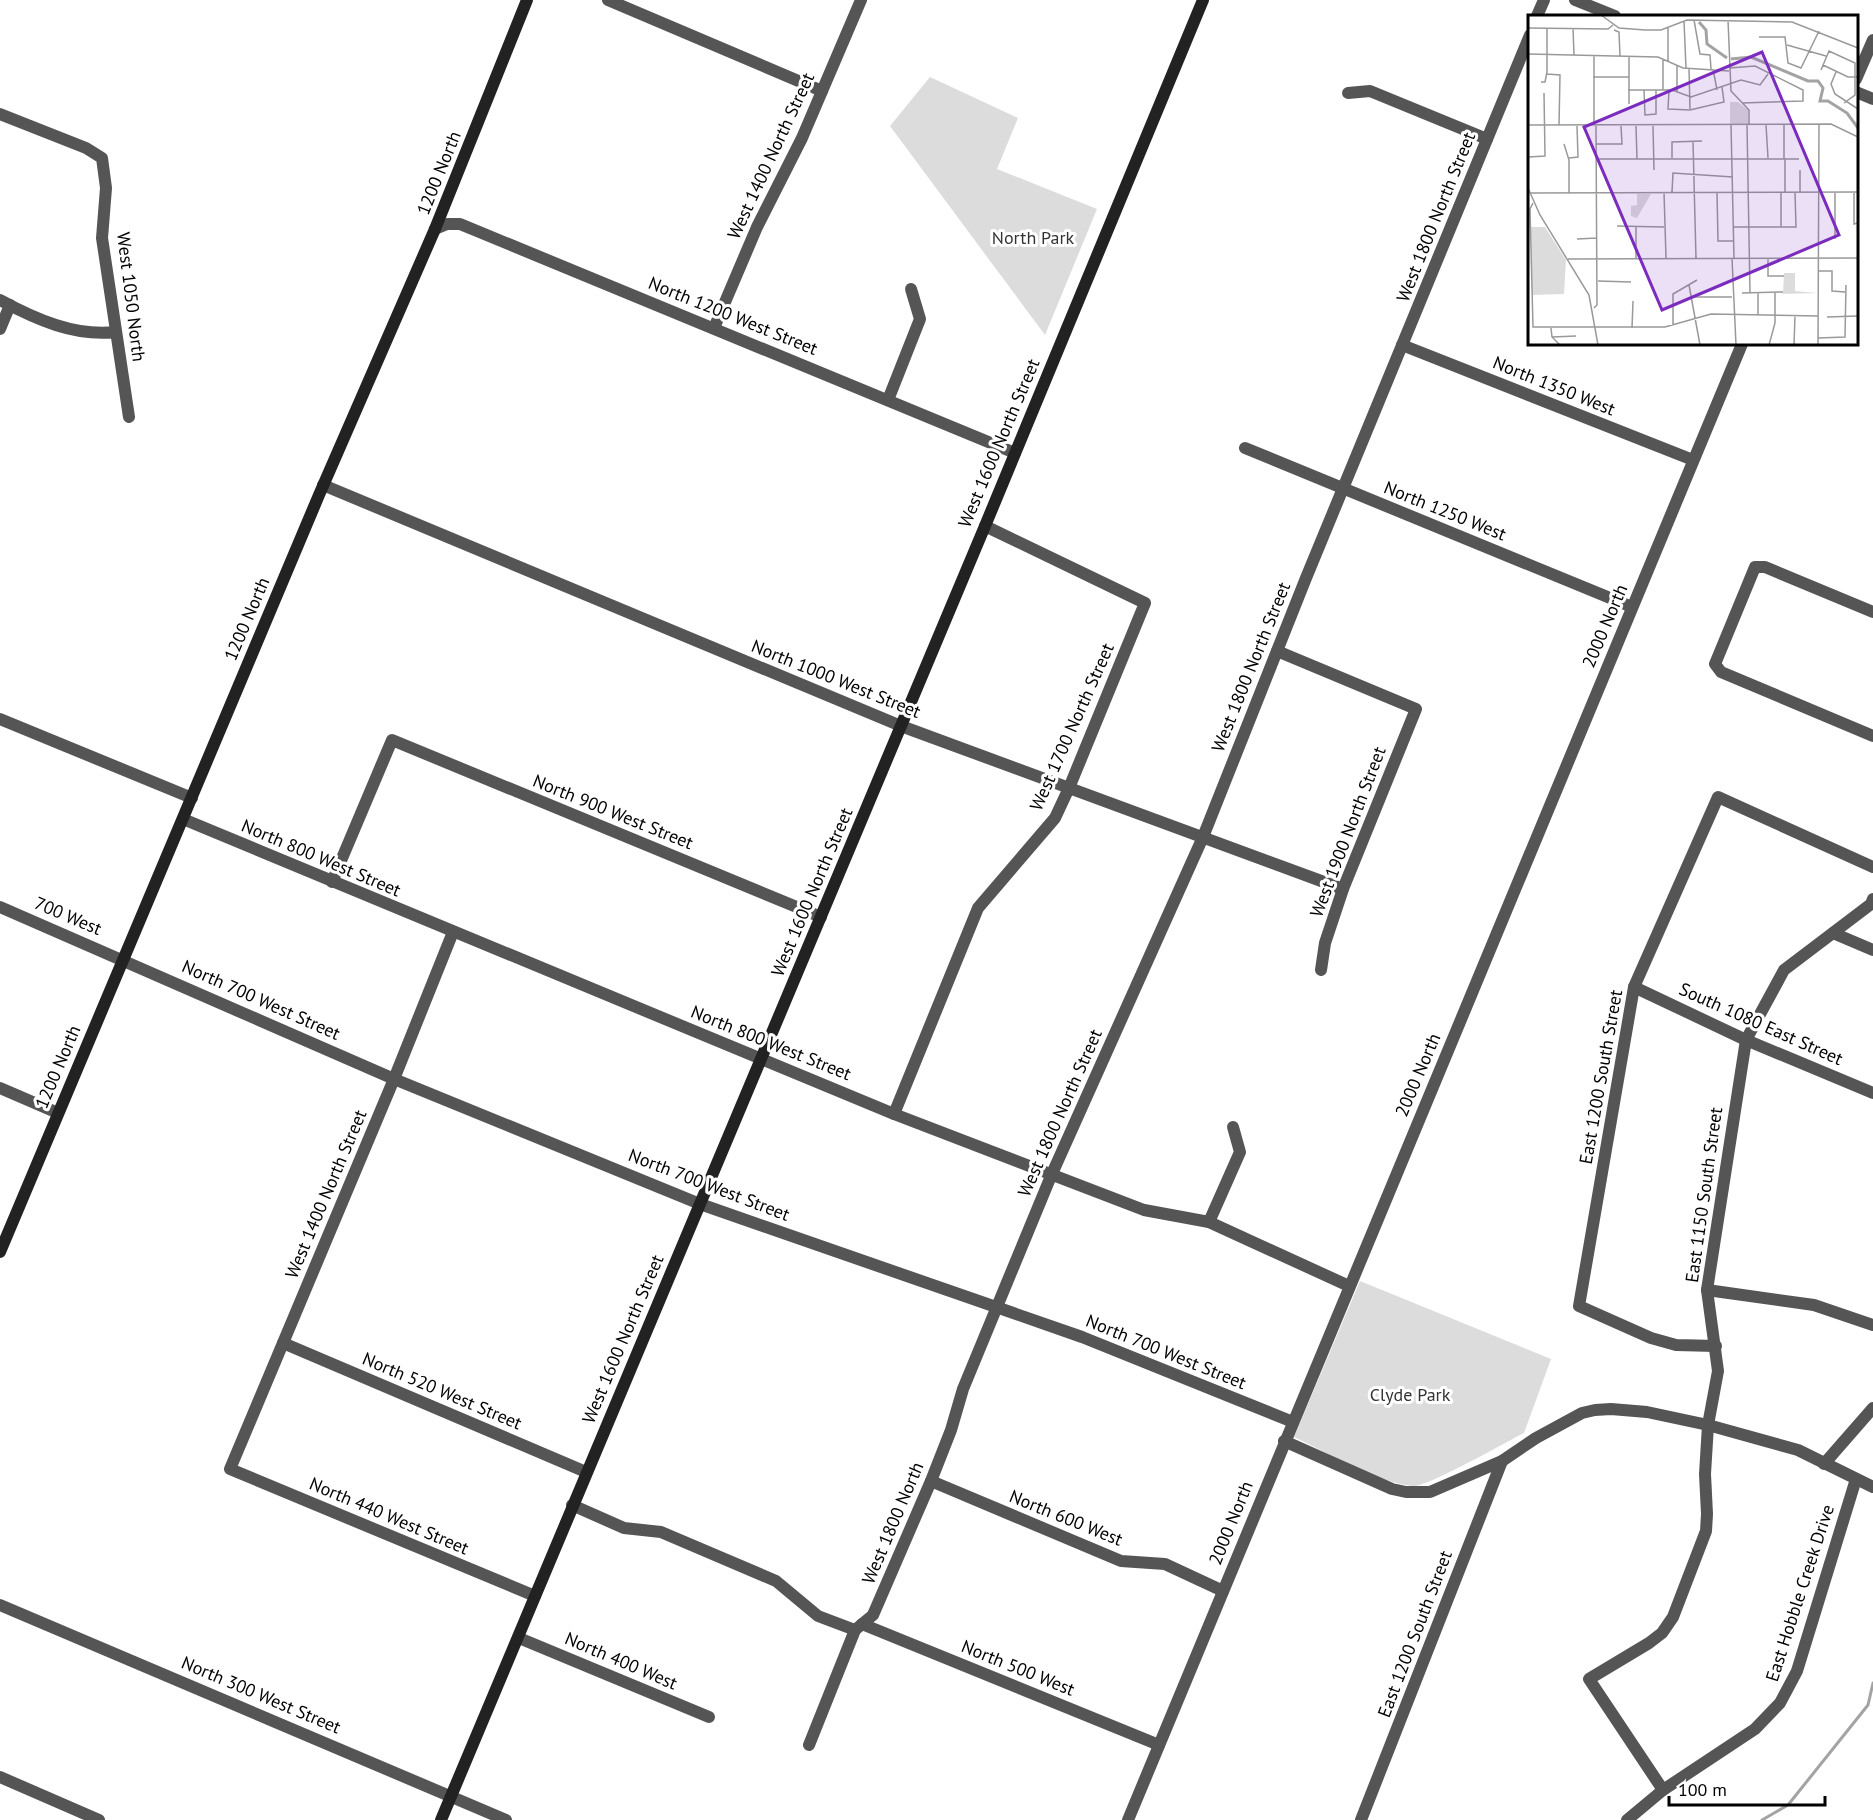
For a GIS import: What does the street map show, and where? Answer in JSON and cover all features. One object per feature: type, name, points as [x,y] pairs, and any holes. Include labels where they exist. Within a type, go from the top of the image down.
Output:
[{"type":"street","name":"1200 North","points":[[0,1252],[323,485],[435,229],[527,0]]},
{"type":"street","points":[[608,0],[822,91]]},
{"type":"street","name":"West 1400 North Street","points":[[714,328],[757,227],[802,138],[861,0]]},
{"type":"street","name":"West 1600 North Street","points":[[441,1820],[985,526],[1203,0]]},
{"type":"street","points":[[1537,15],[1544,0]]},
{"type":"street","points":[[1575,0],[1612,15]]},
{"type":"street","name":"West 1800 North Street","points":[[996,1307],[1051,1176],[1203,837],[1343,488],[1528,40]]},
{"type":"street","points":[[1858,77],[1873,40]]},
{"type":"street","points":[[1348,93],[1370,91],[1487,139]]},
{"type":"street","points":[[1858,92],[1873,99]]},
{"type":"street","name":"West 1050 North","points":[[0,114],[102,158],[106,188],[102,238],[129,417]]},
{"type":"street","name":"North 1200 West Street","points":[[435,229],[447,224],[460,224],[1015,453]]},
{"type":"street","points":[[888,400],[920,319],[911,289]]},
{"type":"street","points":[[0,329],[5,302],[54,325],[102,334],[116,332]]},
{"type":"street","name":"North 1350 West","points":[[1402,345],[1693,460]]},
{"type":"street","name":"2000 North","points":[[1128,1820],[1742,345]]},
{"type":"street","name":"North 1250 West","points":[[1245,448],[1632,607]]},
{"type":"street","name":"North 1000 West Street","points":[[323,485],[901,726],[1343,889]]},
{"type":"street","name":"West 1700 North Street","points":[[894,1114],[978,908],[1055,818],[1145,603],[985,526]]},
{"type":"street","points":[[1873,612],[1765,567],[1755,567],[1715,664],[1721,672],[1873,736]]},
{"type":"street","name":"West 1900 North Street","points":[[1277,651],[1416,709],[1343,889],[1325,943],[1321,970]]},
{"type":"street","points":[[0,719],[192,798]]},
{"type":"street","name":"North 900 West Street","points":[[332,882],[392,740],[820,916]]},
{"type":"street","name":"East 1200 South Street","points":[[1716,1346],[1676,1345],[1659,1341],[1580,1306],[1634,987],[1718,797],[1873,867]]},
{"type":"street","name":"North 800 West Street","points":[[183,819],[894,1114],[1144,1210],[1209,1222],[1349,1286]]},
{"type":"street","name":"East 1150 South Street","points":[[1663,1790],[1589,1679],[1662,1633],[1673,1617],[1706,1532],[1705,1474],[1708,1425],[1719,1371],[1707,1290],[1746,1040],[1784,970],[1871,904],[1873,899]]},
{"type":"street","name":"700 West","points":[[0,907],[122,959]]},
{"type":"street","name":"West 1400 North Street","points":[[230,1469],[394,1079],[453,932]]},
{"type":"street","points":[[1833,933],[1873,950]]},
{"type":"street","name":"North 700 West Street","points":[[122,959],[394,1079],[700,1204],[1082,1337],[1293,1422]]},
{"type":"street","name":"South 1080 East Street","points":[[1634,987],[1746,1040],[1873,1093]]},
{"type":"street","points":[[0,1088],[58,1113]]},
{"type":"street","points":[[1209,1222],[1240,1152],[1233,1127]]},
{"type":"street","points":[[1707,1290],[1814,1305],[1873,1325]]},
{"type":"street","name":"West 1800 North","points":[[809,1745],[859,1627],[873,1615],[931,1481],[951,1430],[963,1389],[996,1307]]},
{"type":"street","name":"North 520 West Street","points":[[283,1343],[586,1472]]},
{"type":"street","points":[[1824,1464],[1873,1408]]},
{"type":"street","points":[[1284,1441],[1386,1486],[1406,1492],[1430,1492],[1502,1461],[1524,1445],[1568,1420],[1595,1410],[1631,1409],[1708,1425],[1798,1450],[1873,1487]]},
{"type":"street","name":"East 1200 South Street","points":[[1361,1820],[1502,1461]]},
{"type":"street","name":"North 440 West Street","points":[[230,1469],[535,1596]]},
{"type":"street","name":"East Hobble Creek Drive","points":[[1627,1820],[1663,1790],[1755,1730],[1780,1703],[1797,1671],[1856,1479]]},
{"type":"street","name":"North 600 West","points":[[931,1481],[1121,1560],[1165,1564],[1223,1591]]},
{"type":"street","name":"North 500 West","points":[[572,1505],[624,1528],[661,1532],[776,1581],[818,1616],[859,1627],[1159,1745]]},
{"type":"street","name":"North 300 West Street","points":[[0,1605],[506,1820]]},
{"type":"street","name":"North 400 West","points":[[519,1638],[709,1717]]},
{"type":"street","points":[[0,1778],[99,1820]]},
{"type":"green space","name":"North Park","points":[[930,77],[1018,118],[997,169],[1097,209],[1045,335],[890,126]]},
{"type":"green space","name":"Clyde Park","points":[[1360,1281],[1551,1359],[1524,1433],[1450,1472],[1413,1486],[1400,1484],[1370,1473],[1294,1437]]},
{"type":"waterway","points":[[1762,1820],[1788,1805],[1868,1705],[1873,1683]]}]
